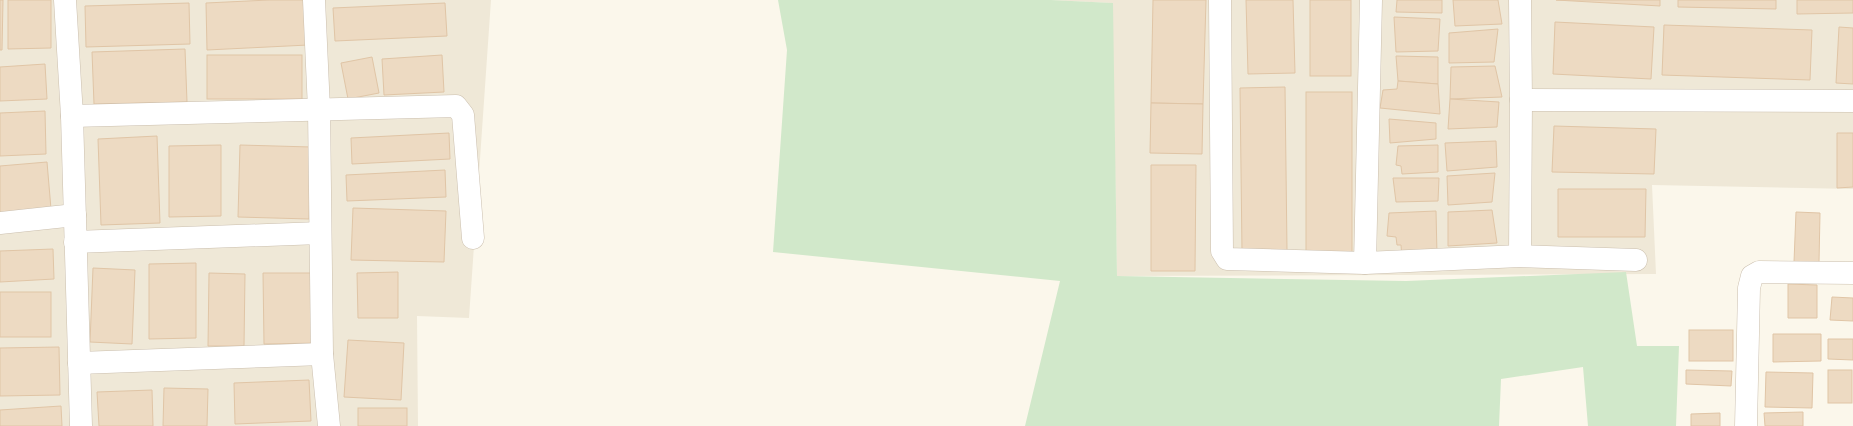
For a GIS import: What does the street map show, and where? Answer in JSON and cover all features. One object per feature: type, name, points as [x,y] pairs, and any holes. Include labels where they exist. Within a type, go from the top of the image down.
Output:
[{"type":"street","points":[[65,0],[72,116],[81,426]]},
{"type":"street","points":[[314,0],[319,109],[322,354],[329,426]]},
{"type":"street","points":[[1220,0],[1222,251],[1227,259],[1365,263],[1520,256],[1636,260]]},
{"type":"street","points":[[1365,263],[1371,0]]},
{"type":"street","points":[[1520,0],[1520,256]]},
{"type":"street","points":[[1521,100],[1853,101]]},
{"type":"street","points":[[72,116],[319,109],[458,108],[463,115],[473,238]]},
{"type":"street","points":[[0,223],[75,215]]},
{"type":"street","points":[[75,242],[320,233]]},
{"type":"street","points":[[1746,426],[1749,288],[1752,276],[1759,272],[1853,273]]},
{"type":"street","points":[[79,363],[322,354]]},
{"type":"shaded area","points":[[0,0],[491,0],[469,318],[417,316],[418,426],[0,426]]},
{"type":"shaded area","points":[[1051,0],[1853,0],[1853,189],[1652,185],[1656,274],[1117,276],[1112,3]]},
{"type":"green space","points":[[778,0],[1051,0],[1113,3],[1117,276],[1406,281],[1626,272],[1637,346],[1679,346],[1676,426],[1588,426],[1583,367],[1501,379],[1499,426],[1025,426],[1060,281],[773,252],[787,50]]},
{"type":"building","points":[[0,0],[3,0],[2,50],[0,50]]},
{"type":"building","points":[[8,0],[51,0],[51,48],[8,49]]},
{"type":"building","points":[[307,0],[308,45],[207,50],[206,3]]},
{"type":"building","points":[[1153,0],[1206,0],[1203,104],[1151,103]]},
{"type":"building","points":[[1246,0],[1293,0],[1295,73],[1248,74]]},
{"type":"building","points":[[1310,0],[1351,0],[1351,76],[1310,76]]},
{"type":"building","points":[[1397,0],[1442,0],[1442,13],[1396,12]]},
{"type":"building","points":[[1453,0],[1498,0],[1502,24],[1455,26]]},
{"type":"building","points":[[1556,0],[1660,0],[1660,6]]},
{"type":"building","points":[[1678,0],[1776,0],[1776,9],[1678,7]]},
{"type":"building","points":[[1797,0],[1853,0],[1853,13],[1797,14]]},
{"type":"building","points":[[189,3],[190,44],[86,47],[85,6]]},
{"type":"building","points":[[445,3],[447,36],[335,41],[333,8]]},
{"type":"building","points":[[1394,17],[1440,19],[1438,51],[1396,52]]},
{"type":"building","points":[[1555,22],[1654,27],[1651,79],[1553,74]]},
{"type":"building","points":[[1664,25],[1812,30],[1810,80],[1662,75]]},
{"type":"building","points":[[1839,27],[1853,28],[1853,84],[1836,83]]},
{"type":"building","points":[[1498,29],[1494,62],[1449,63],[1449,33]]},
{"type":"building","points":[[185,49],[187,102],[94,104],[92,52]]},
{"type":"building","points":[[207,55],[302,55],[302,99],[207,99]]},
{"type":"building","points":[[442,55],[444,92],[384,95],[382,59]]},
{"type":"building","points":[[1396,56],[1438,57],[1438,84],[1398,81]]},
{"type":"building","points":[[372,57],[379,93],[348,99],[341,63]]},
{"type":"building","points":[[45,64],[47,99],[0,101],[0,67]]},
{"type":"building","points":[[1495,66],[1502,97],[1450,99],[1451,67]]},
{"type":"building","points":[[1398,81],[1438,84],[1440,114],[1380,108],[1383,90],[1397,89]]},
{"type":"building","points":[[1285,87],[1287,251],[1242,252],[1240,88]]},
{"type":"building","points":[[1306,92],[1352,92],[1352,252],[1306,252]]},
{"type":"building","points":[[1450,99],[1499,102],[1497,127],[1448,129]]},
{"type":"building","points":[[1151,103],[1203,104],[1202,154],[1150,153]]},
{"type":"building","points":[[45,111],[46,154],[0,156],[0,113]]},
{"type":"building","points":[[1389,119],[1436,123],[1436,139],[1390,143]]},
{"type":"building","points":[[1554,126],[1656,129],[1654,174],[1552,172]]},
{"type":"building","points":[[449,133],[450,159],[352,164],[351,138]]},
{"type":"building","points":[[1837,133],[1853,133],[1853,187],[1837,188]]},
{"type":"building","points":[[157,136],[160,223],[101,225],[98,139]]},
{"type":"building","points":[[1496,141],[1497,167],[1447,171],[1445,143]]},
{"type":"building","points":[[221,145],[221,216],[169,217],[169,146]]},
{"type":"building","points":[[240,145],[311,147],[309,219],[238,217]]},
{"type":"building","points":[[1438,145],[1438,172],[1402,174],[1401,166],[1396,165],[1398,146]]},
{"type":"building","points":[[47,162],[51,209],[0,214],[0,166]]},
{"type":"building","points":[[1151,165],[1196,165],[1195,271],[1151,271]]},
{"type":"building","points":[[445,170],[446,197],[347,201],[346,175]]},
{"type":"building","points":[[1495,173],[1492,202],[1448,205],[1447,176]]},
{"type":"building","points":[[1393,178],[1439,178],[1438,201],[1396,202]]},
{"type":"building","points":[[1558,189],[1646,189],[1645,237],[1558,237]]},
{"type":"building","points":[[353,208],[446,211],[444,262],[351,260]]},
{"type":"building","points":[[1492,210],[1497,243],[1448,246],[1448,212]]},
{"type":"building","points":[[1436,211],[1437,255],[1402,259],[1401,245],[1397,245],[1396,237],[1387,236],[1389,213]]},
{"type":"building","points":[[1796,212],[1820,213],[1819,263],[1794,262]]},
{"type":"building","points":[[53,249],[54,279],[0,282],[0,251]]},
{"type":"building","points":[[196,263],[196,338],[149,339],[149,264]]},
{"type":"building","points":[[93,268],[135,270],[132,344],[90,342]]},
{"type":"building","points":[[398,272],[398,318],[358,318],[357,273]]},
{"type":"building","points":[[209,273],[245,274],[244,346],[208,346]]},
{"type":"building","points":[[263,273],[316,273],[317,343],[264,344]]},
{"type":"building","points":[[1788,284],[1817,285],[1817,318],[1788,318]]},
{"type":"building","points":[[0,292],[51,292],[51,337],[0,337]]},
{"type":"building","points":[[1832,297],[1853,298],[1853,321],[1830,320]]},
{"type":"building","points":[[1689,330],[1733,330],[1733,361],[1689,361]]},
{"type":"building","points":[[1773,334],[1821,334],[1821,361],[1773,362]]},
{"type":"building","points":[[1828,339],[1853,339],[1853,360],[1828,359]]},
{"type":"building","points":[[348,340],[404,343],[401,400],[344,397]]},
{"type":"building","points":[[59,347],[60,395],[0,396],[0,348]]},
{"type":"building","points":[[1686,370],[1732,371],[1731,386],[1686,384]]},
{"type":"building","points":[[1828,370],[1852,370],[1852,403],[1828,403]]},
{"type":"building","points":[[1766,372],[1813,373],[1812,408],[1765,407]]},
{"type":"building","points":[[309,380],[311,421],[235,424],[234,383]]},
{"type":"building","points":[[164,388],[208,389],[207,426],[163,426]]},
{"type":"building","points":[[152,390],[153,426],[99,426],[97,392]]},
{"type":"building","points":[[61,406],[62,426],[0,426],[0,410]]},
{"type":"building","points":[[358,408],[407,408],[407,426],[358,426]]},
{"type":"building","points":[[1803,412],[1803,426],[1765,426],[1764,413]]},
{"type":"building","points":[[1720,413],[1720,426],[1691,426],[1691,414]]}]
